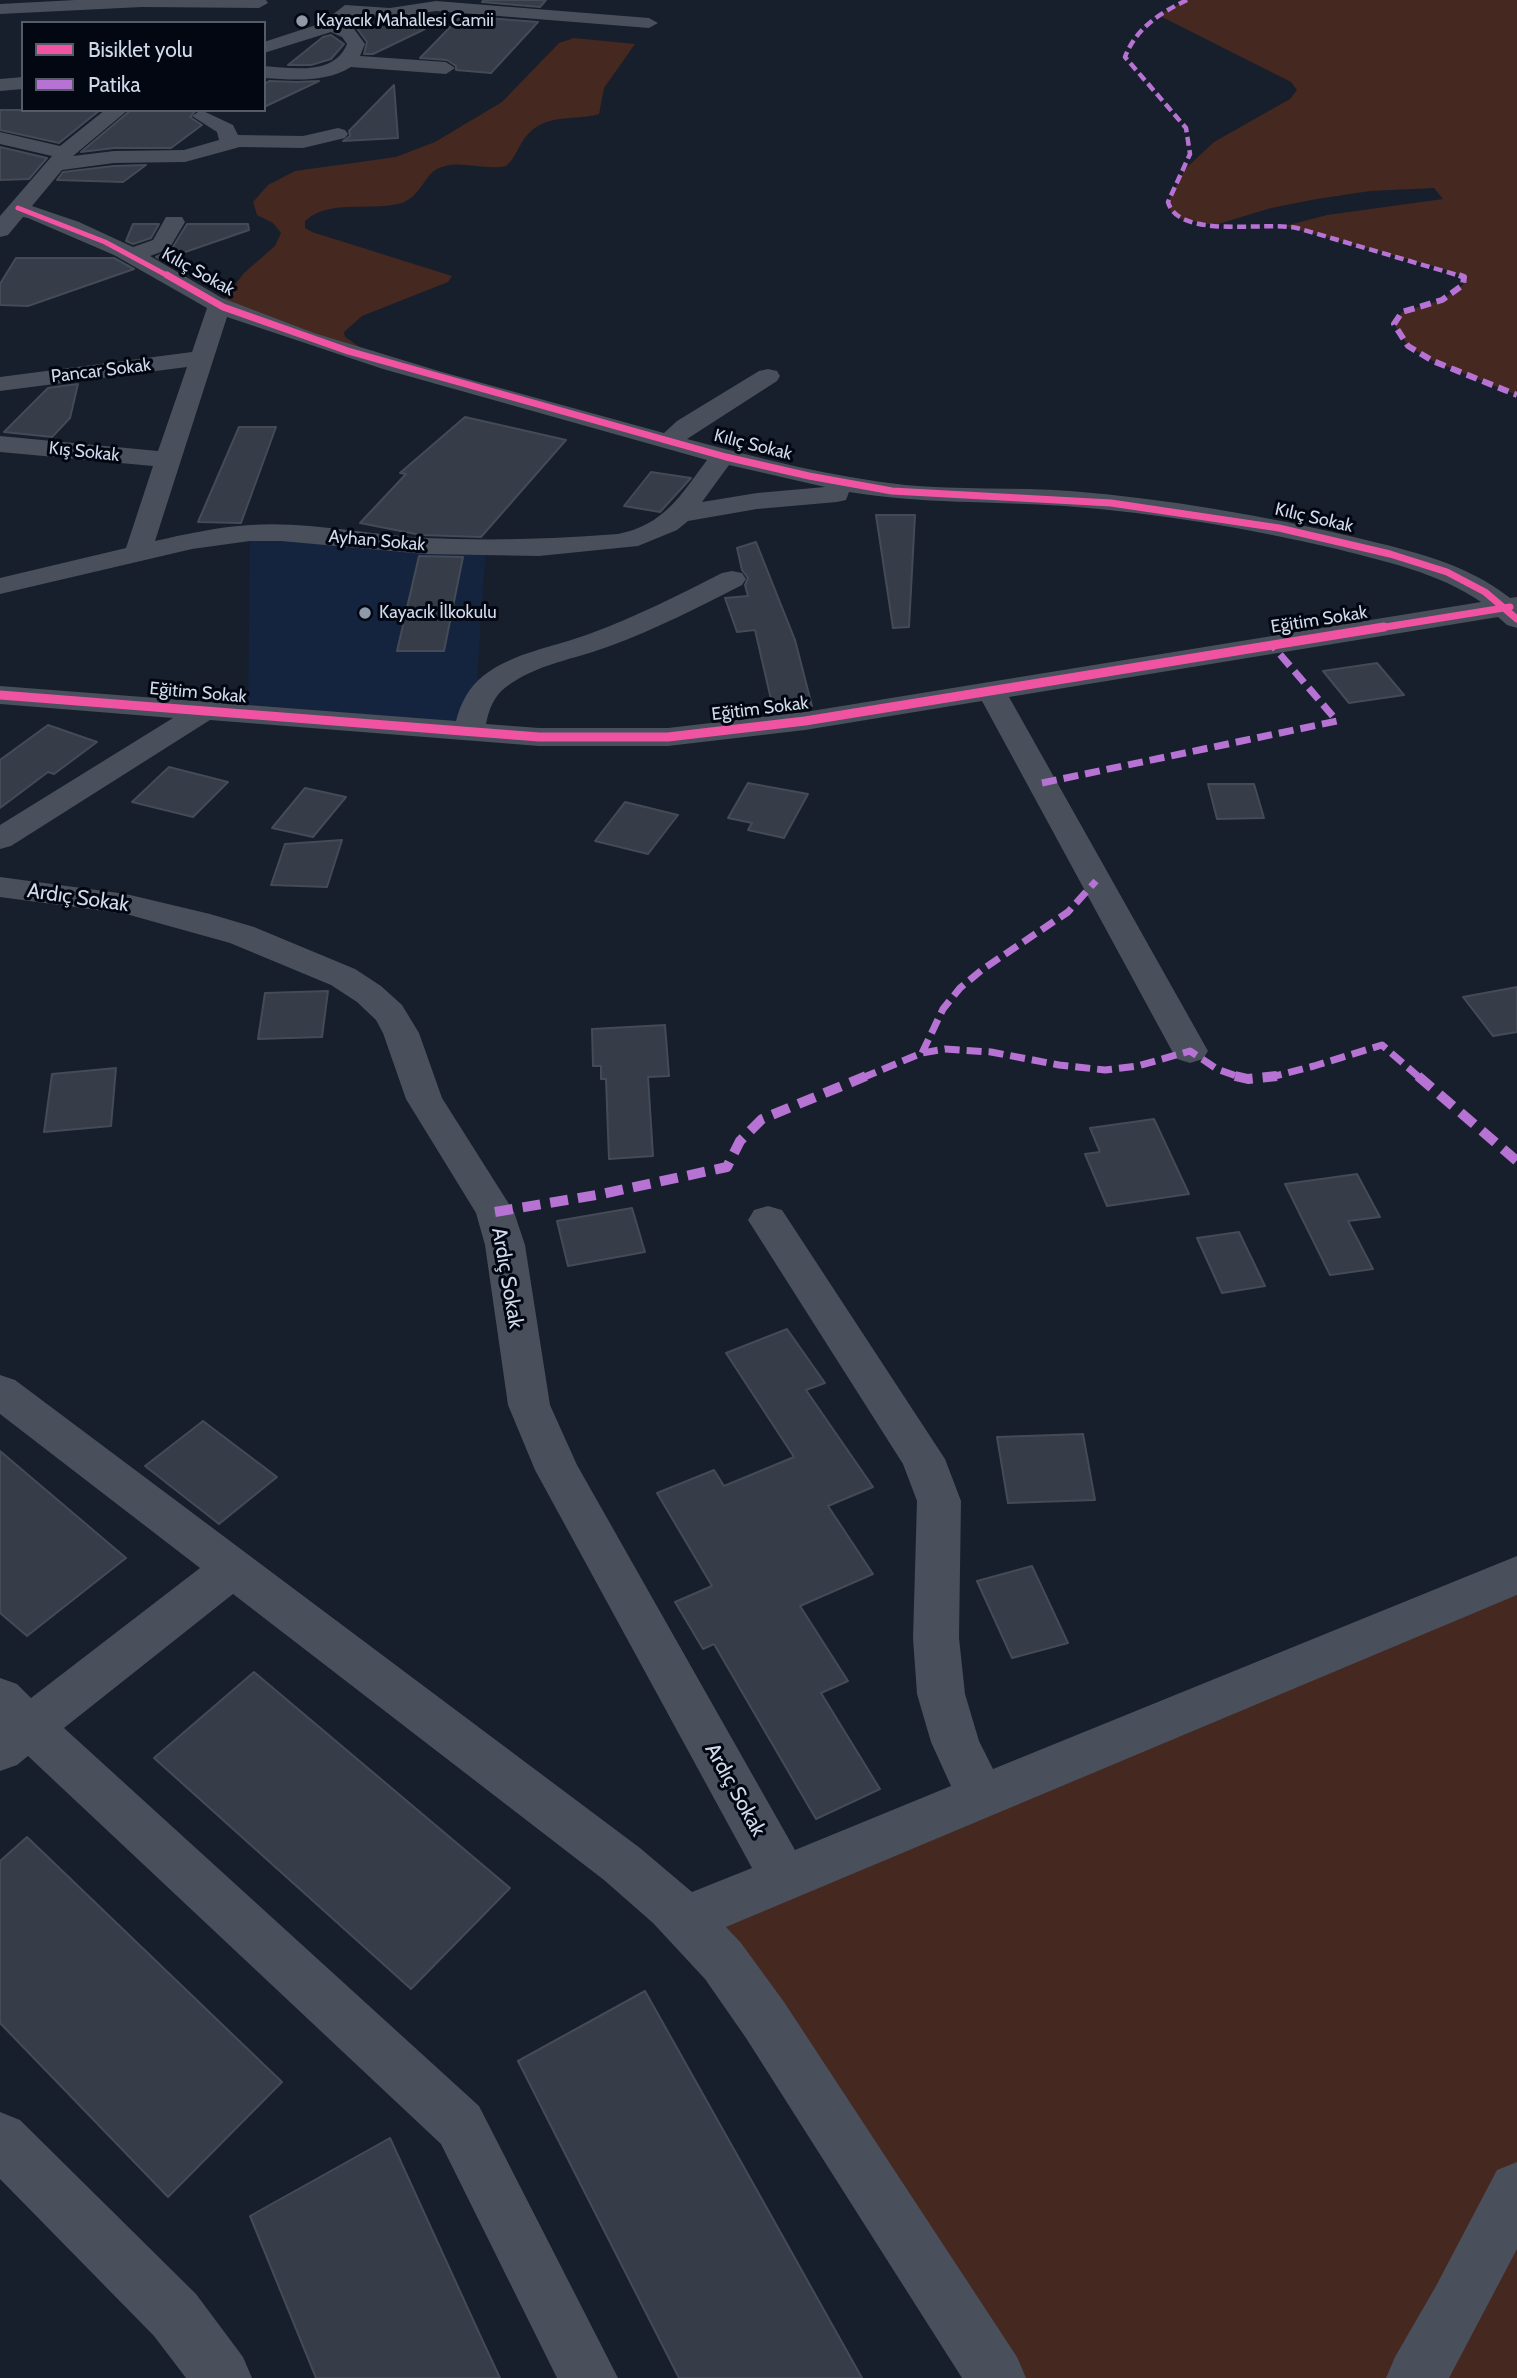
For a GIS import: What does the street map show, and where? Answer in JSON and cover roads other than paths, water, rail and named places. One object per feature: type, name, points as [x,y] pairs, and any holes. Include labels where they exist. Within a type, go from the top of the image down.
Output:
[{"type":"street","points":[[0,9],[142,2],[260,1],[261,12],[277,32],[274,39]]},
{"type":"street","points":[[274,39],[330,25],[353,6],[390,13],[436,6],[649,23]]},
{"type":"street","points":[[266,72],[320,72],[336,69],[347,61],[356,48],[355,40],[348,33],[330,25]]},
{"type":"street","points":[[347,61],[446,68]]},
{"type":"street","points":[[0,85],[21,83]]},
{"type":"street","points":[[0,230],[59,159],[116,112]]},
{"type":"street","points":[[202,116],[226,129],[230,142]]},
{"type":"street","points":[[0,138],[59,159],[186,156],[230,142],[303,142],[338,134]]},
{"type":"street","name":"Kılıç Sokak","points":[[18,208],[61,222],[132,255],[195,295],[219,306],[391,363],[669,442],[831,482],[899,492],[1094,501],[1250,522],[1336,541],[1440,571],[1472,584],[1513,610]]},
{"type":"street","points":[[132,255],[148,251],[161,243],[174,222]]},
{"type":"street","points":[[137,555],[219,306]]},
{"type":"street","name":"Pancar Sokak","points":[[0,384],[202,358]]},
{"type":"street","points":[[669,442],[686,426],[768,376]]},
{"type":"street","name":"Kış Sokak","points":[[0,444],[168,460]]},
{"type":"street","name":"Ayhan Sokak","points":[[0,586],[192,541],[250,533],[281,533],[425,546],[576,547],[638,538],[668,524],[680,514],[723,456]]},
{"type":"street","points":[[680,514],[757,501],[899,492]]},
{"type":"street","points":[[469,732],[472,715],[481,696],[494,682],[510,671],[601,640],[732,579]]},
{"type":"street","name":"Eğitim Sokak","points":[[0,695],[469,732],[576,738],[668,737],[805,721],[1513,610]]},
{"type":"street","points":[[991,691],[1190,1051]]},
{"type":"street","points":[[0,839],[203,712]]},
{"type":"street","name":"Ardıç Sokak","points":[[0,887],[126,904],[243,935],[343,977],[369,994],[389,1013],[401,1033],[424,1099],[441,1130],[482,1187],[495,1212],[505,1244],[529,1405],[556,1470],[784,1878]]},
{"type":"street","points":[[768,1220],[923,1459],[939,1501],[936,1638],[941,1694],[956,1742],[981,1797]]},
{"type":"street","points":[[0,1391],[622,1864],[684,1920],[723,1961],[765,2020],[996,2378]]},
{"type":"street","points":[[233,1568],[10,1725],[460,2125],[588,2378]]},
{"type":"street","points":[[684,1920],[1517,1575]]},
{"type":"street","points":[[0,2140],[175,2315],[222,2378]]},
{"type":"street","points":[[1416,2378],[1457,2307],[1517,2190]]},
{"type":"place","name":"Kayacık Mahallesi Camii","points":[[302,21]]},
{"type":"place","name":"Kayacık İlkokulu","points":[[365,613]]}]
